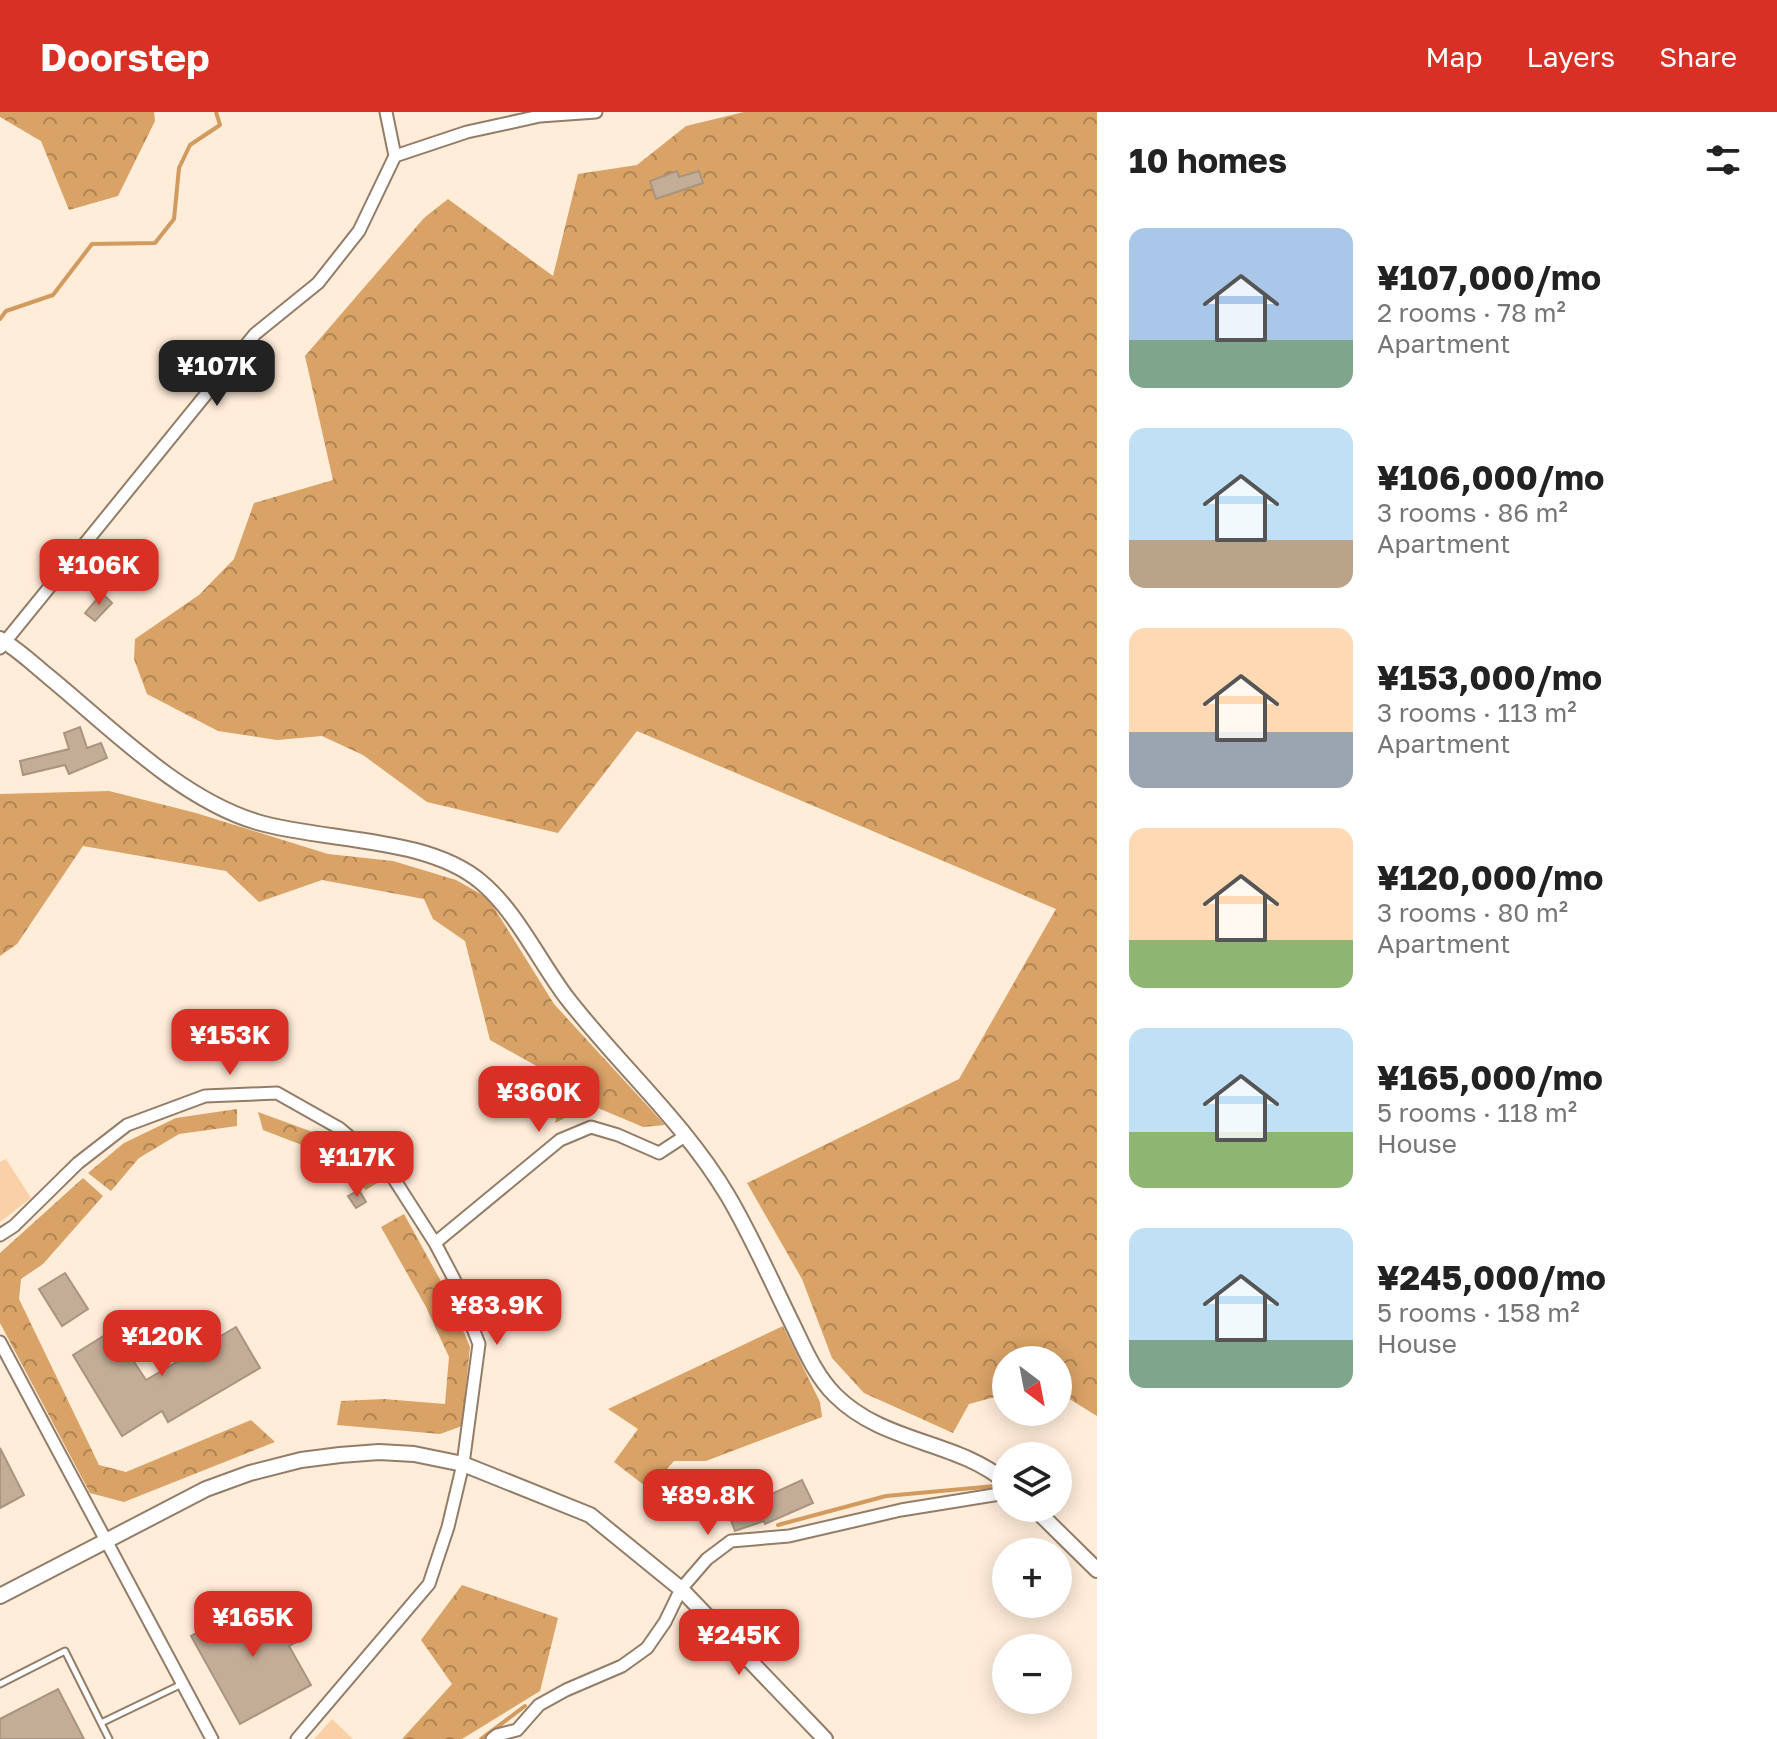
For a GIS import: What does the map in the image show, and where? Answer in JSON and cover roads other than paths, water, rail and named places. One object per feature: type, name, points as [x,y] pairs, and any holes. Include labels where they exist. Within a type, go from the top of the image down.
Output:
[{"type":"street","points":[[386,112],[395,156],[359,231],[318,283],[255,334],[2,643],[164,773],[214,804],[253,821],[284,829],[411,850],[460,866],[493,895],[567,998],[685,1136],[727,1194],[812,1365],[834,1394],[856,1413],[888,1430],[980,1464],[992,1472]]},
{"type":"street","points":[[395,156],[467,132],[540,116],[596,112]]},
{"type":"street","points":[[0,1235],[14,1226],[78,1163],[127,1125],[205,1096],[277,1093],[339,1128],[387,1168],[435,1243],[454,1279],[479,1344],[463,1464],[448,1527],[429,1584],[297,1739]]},
{"type":"street","points":[[435,1243],[560,1140],[591,1127],[659,1153],[685,1136]]},
{"type":"street","points":[[0,1342],[212,1739]]},
{"type":"street","points":[[0,1596],[206,1489],[250,1473],[301,1460],[379,1452],[414,1454],[463,1464],[590,1515],[681,1589],[825,1739]]},
{"type":"street","points":[[492,1739],[497,1735],[520,1735],[539,1705],[622,1666],[647,1648],[665,1622],[681,1589],[707,1559],[731,1541],[789,1536],[901,1510],[992,1495]]},
{"type":"street","points":[[1048,1522],[1097,1570]]},
{"type":"lane","points":[[0,1684],[65,1651],[109,1739]]},
{"type":"lane","points":[[101,1723],[182,1684]]},
{"type":"waterway","points":[[0,319],[6,311],[53,295],[92,244],[155,243],[174,219],[179,168],[190,145],[220,125],[216,112]]},
{"type":"waterway","points":[[778,1525],[886,1496],[992,1486]]},
{"type":"waterway","points":[[481,1739],[525,1706]]}]
